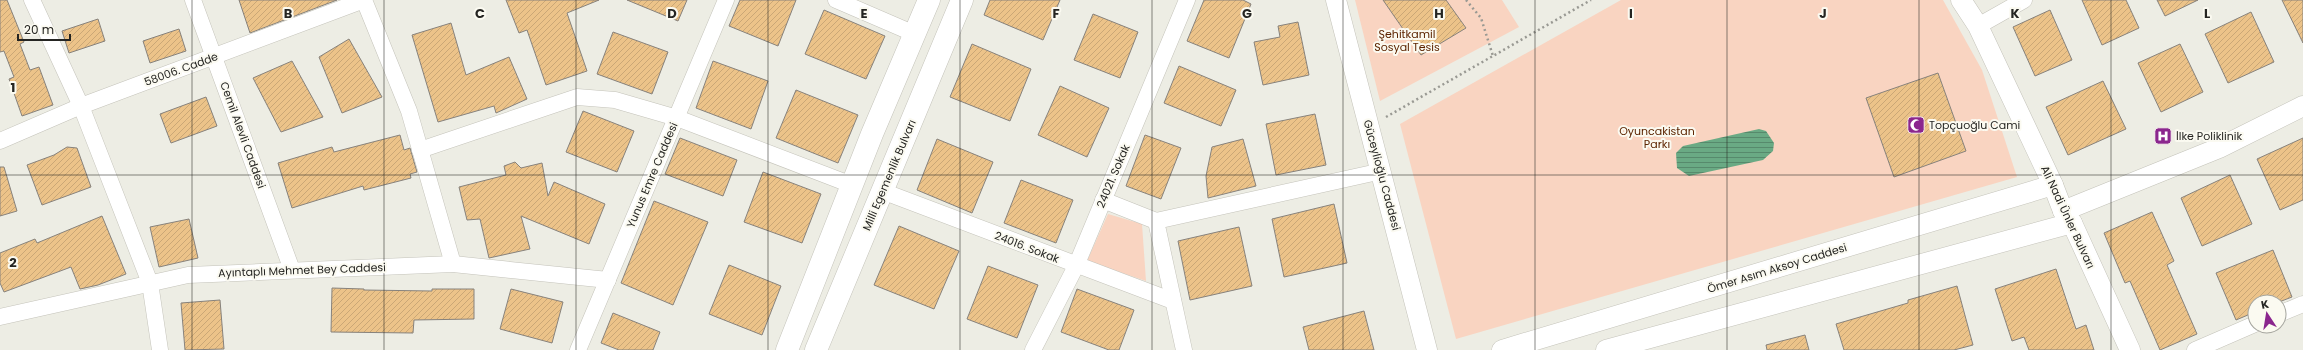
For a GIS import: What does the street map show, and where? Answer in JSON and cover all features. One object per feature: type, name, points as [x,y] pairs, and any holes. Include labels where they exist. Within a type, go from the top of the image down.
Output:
[{"type":"main road","points":[[787,350],[852,184],[929,0]]},
{"type":"main road","name":"Milli Egemenlik Bulvarı","points":[[816,350],[962,0]]},
{"type":"street","points":[[32,0],[81,106],[150,283],[160,350]]},
{"type":"street","name":"Cemil Alevli Caddesi","points":[[193,0],[292,270]]},
{"type":"street","points":[[364,0],[409,111],[453,264]]},
{"type":"street","name":"58006. Cadde","points":[[0,141],[81,106],[364,0]]},
{"type":"street","name":"Yunus Emre Caddesi","points":[[578,350],[726,0]]},
{"type":"street","points":[[836,0],[915,34]]},
{"type":"street","name":"24021. Sokak","points":[[1034,350],[1076,266],[1188,0]]},
{"type":"street","name":"Güceylioğlu Caddesi","points":[[1336,0],[1382,171],[1427,350]]},
{"type":"street","name":"Ali Nadi Ünler Bulvarı","points":[[1961,0],[1978,26],[2130,350]]},
{"type":"street","points":[[1978,26],[2024,0]]},
{"type":"street","points":[[420,150],[577,97],[615,100],[676,118],[852,184]]},
{"type":"street","points":[[1606,350],[2067,217],[2219,148],[2303,106]]},
{"type":"street","points":[[1103,200],[1156,221],[1382,171]]},
{"type":"street","name":"Ömer Asım Aksoy Caddesi","points":[[1502,350],[2052,185]]},
{"type":"street","name":"24016. Sokak","points":[[882,191],[1076,266],[1173,301]]},
{"type":"street","points":[[1156,221],[1184,350]]},
{"type":"street","name":"Ayıntaplı Mehmet Bey Caddesi","points":[[0,317],[188,274],[453,264],[608,280]]},
{"type":"street","points":[[2287,311],[2303,304]]},
{"type":"street","points":[[2195,350],[2247,327]]},
{"type":"path","points":[[1466,0],[1481,18],[1493,56]]},
{"type":"path","points":[[1370,126],[1591,0]]},
{"type":"green space","name":"Şehitkamil Sosyal Tesis","points":[[1355,0],[1502,0],[1519,27],[1380,101]]},
{"type":"green space","name":"Oyuncakistan Parkı","points":[[1621,0],[1943,0],[1982,70],[2017,177],[1456,339],[1400,124]]},
{"type":"green space","points":[[1108,214],[1142,224],[1146,281],[1087,261]]},
{"type":"shaded area","points":[[1759,129],[1766,131],[1774,143],[1773,151],[1763,160],[1689,176],[1677,168],[1676,153],[1683,146]]},
{"type":"building","points":[[0,0],[7,0],[24,42],[20,44],[30,70],[39,67],[53,105],[22,116],[9,79],[14,77],[4,51],[0,52]]},
{"type":"building","points":[[239,0],[337,0],[250,33]]},
{"type":"building","points":[[506,0],[599,0],[567,13],[587,71],[546,85],[527,30],[519,33]]},
{"type":"building","points":[[627,0],[687,0],[678,21]]},
{"type":"building","points":[[740,0],[796,0],[778,46],[729,26]]},
{"type":"building","points":[[990,0],[1060,0],[1043,40],[984,15]]},
{"type":"building","points":[[1204,0],[1243,0],[1251,4],[1229,58],[1187,41]]},
{"type":"building","points":[[1383,0],[1446,0],[1466,28],[1421,55]]},
{"type":"building","points":[[2082,0],[2126,0],[2139,28],[2102,45]]},
{"type":"building","points":[[2157,0],[2198,0],[2165,16]]},
{"type":"building","points":[[2282,0],[2303,0],[2303,43]]},
{"type":"building","points":[[824,10],[885,36],[866,79],[805,54]]},
{"type":"building","points":[[2050,10],[2072,60],[2035,76],[2013,27]]},
{"type":"building","points":[[2251,12],[2274,62],[2228,83],[2205,34]]},
{"type":"building","points":[[1093,14],[1138,32],[1120,78],[1074,60]]},
{"type":"building","points":[[98,19],[105,41],[69,53],[62,31]]},
{"type":"building","points":[[1298,22],[1309,75],[1263,85],[1254,42],[1280,37],[1278,26]]},
{"type":"building","points":[[451,23],[466,75],[509,57],[527,99],[496,113],[494,106],[438,122],[412,35]]},
{"type":"building","points":[[179,29],[186,51],[150,63],[143,41]]},
{"type":"building","points":[[613,32],[668,52],[652,94],[597,74]]},
{"type":"building","points":[[349,39],[382,97],[342,113],[319,57]]},
{"type":"building","points":[[972,44],[1031,69],[1010,121],[950,97]]},
{"type":"building","points":[[2180,44],[2203,92],[2161,112],[2138,63]]},
{"type":"building","points":[[292,61],[323,117],[281,132],[253,78]]},
{"type":"building","points":[[713,61],[768,81],[751,129],[696,108]]},
{"type":"building","points":[[1179,66],[1236,90],[1221,126],[1164,103]]},
{"type":"building","name":"Topçuoğlu Cami","points":[[1938,73],[1966,151],[1894,177],[1866,98]]},
{"type":"building","points":[[2103,81],[2126,129],[2068,155],[2046,107]]},
{"type":"building","points":[[1060,86],[1109,108],[1087,157],[1038,135]]},
{"type":"building","points":[[796,90],[858,115],[838,163],[776,138]]},
{"type":"building","points":[[206,97],[217,126],[171,143],[160,114]]},
{"type":"building","points":[[583,111],[634,131],[617,172],[566,152]]},
{"type":"building","points":[[1315,114],[1326,165],[1276,175],[1266,124]]},
{"type":"building","points":[[400,135],[404,150],[410,148],[417,172],[410,174],[411,178],[364,190],[363,186],[292,208],[278,163],[332,147],[334,152]]},
{"type":"building","points":[[1145,135],[1181,148],[1161,199],[1126,186]]},
{"type":"building","points":[[680,138],[737,160],[723,196],[665,174]]},
{"type":"building","points":[[2303,138],[2303,200],[2280,210],[2257,159]]},
{"type":"building","points":[[937,139],[993,162],[972,213],[917,190]]},
{"type":"building","points":[[1243,139],[1256,186],[1208,198],[1206,176],[1212,147]]},
{"type":"building","points":[[67,147],[77,148],[91,187],[42,205],[27,165],[54,155]]},
{"type":"building","points":[[515,162],[521,168],[542,163],[548,196],[554,182],[605,204],[589,244],[521,216],[530,249],[489,258],[480,219],[467,220],[459,187],[506,175],[504,166]]},
{"type":"building","points":[[0,167],[4,167],[17,211],[0,216]]},
{"type":"building","points":[[763,172],[821,194],[802,243],[744,222]]},
{"type":"building","points":[[2230,175],[2252,224],[2202,246],[2181,198]]},
{"type":"building","points":[[1021,180],[1073,200],[1056,243],[1004,223]]},
{"type":"building","points":[[654,201],[708,222],[673,305],[621,283]]},
{"type":"building","points":[[1334,204],[1347,263],[1284,277],[1272,219]]},
{"type":"building","points":[[2152,212],[2174,261],[2167,265],[2197,334],[2160,350],[2130,281],[2125,283],[2104,233]]},
{"type":"building","points":[[102,216],[126,274],[98,285],[80,289],[71,267],[4,292],[0,283],[0,253],[35,239],[37,243]]},
{"type":"building","points":[[189,219],[198,258],[159,267],[150,227]]},
{"type":"building","points":[[899,226],[959,251],[934,309],[874,285]]},
{"type":"building","points":[[1239,227],[1252,286],[1190,300],[1178,241]]},
{"type":"building","points":[[2273,250],[2292,297],[2287,299],[2287,294],[2247,294],[2247,315],[2236,320],[2216,273]]},
{"type":"building","points":[[729,265],[781,286],[762,335],[709,314]]},
{"type":"building","points":[[988,266],[1038,285],[1017,338],[967,319]]},
{"type":"building","points":[[2056,269],[2076,329],[2086,325],[2094,350],[2029,350],[2024,337],[2012,341],[1995,289]]},
{"type":"building","points":[[1957,286],[1973,345],[1954,350],[1844,350],[1836,324],[1908,303],[1908,300]]},
{"type":"building","points":[[332,288],[432,291],[432,289],[474,289],[474,319],[414,320],[413,333],[331,332]]},
{"type":"building","points":[[511,289],[563,302],[552,343],[500,329]]},
{"type":"building","points":[[1077,289],[1134,310],[1119,350],[1109,350],[1061,332]]},
{"type":"building","points":[[220,300],[224,349],[185,350],[181,303]]},
{"type":"building","points":[[1364,311],[1374,350],[1309,350],[1303,327]]},
{"type":"building","points":[[613,313],[660,332],[653,350],[619,350],[601,343]]},
{"type":"building","points":[[1805,335],[1809,350],[1767,350],[1766,345]]},
{"type":"place","name":"Topçuoğlu Cami","points":[[1916,125]]},
{"type":"place","name":"İlke Poliklinik","points":[[2163,136]]}]
